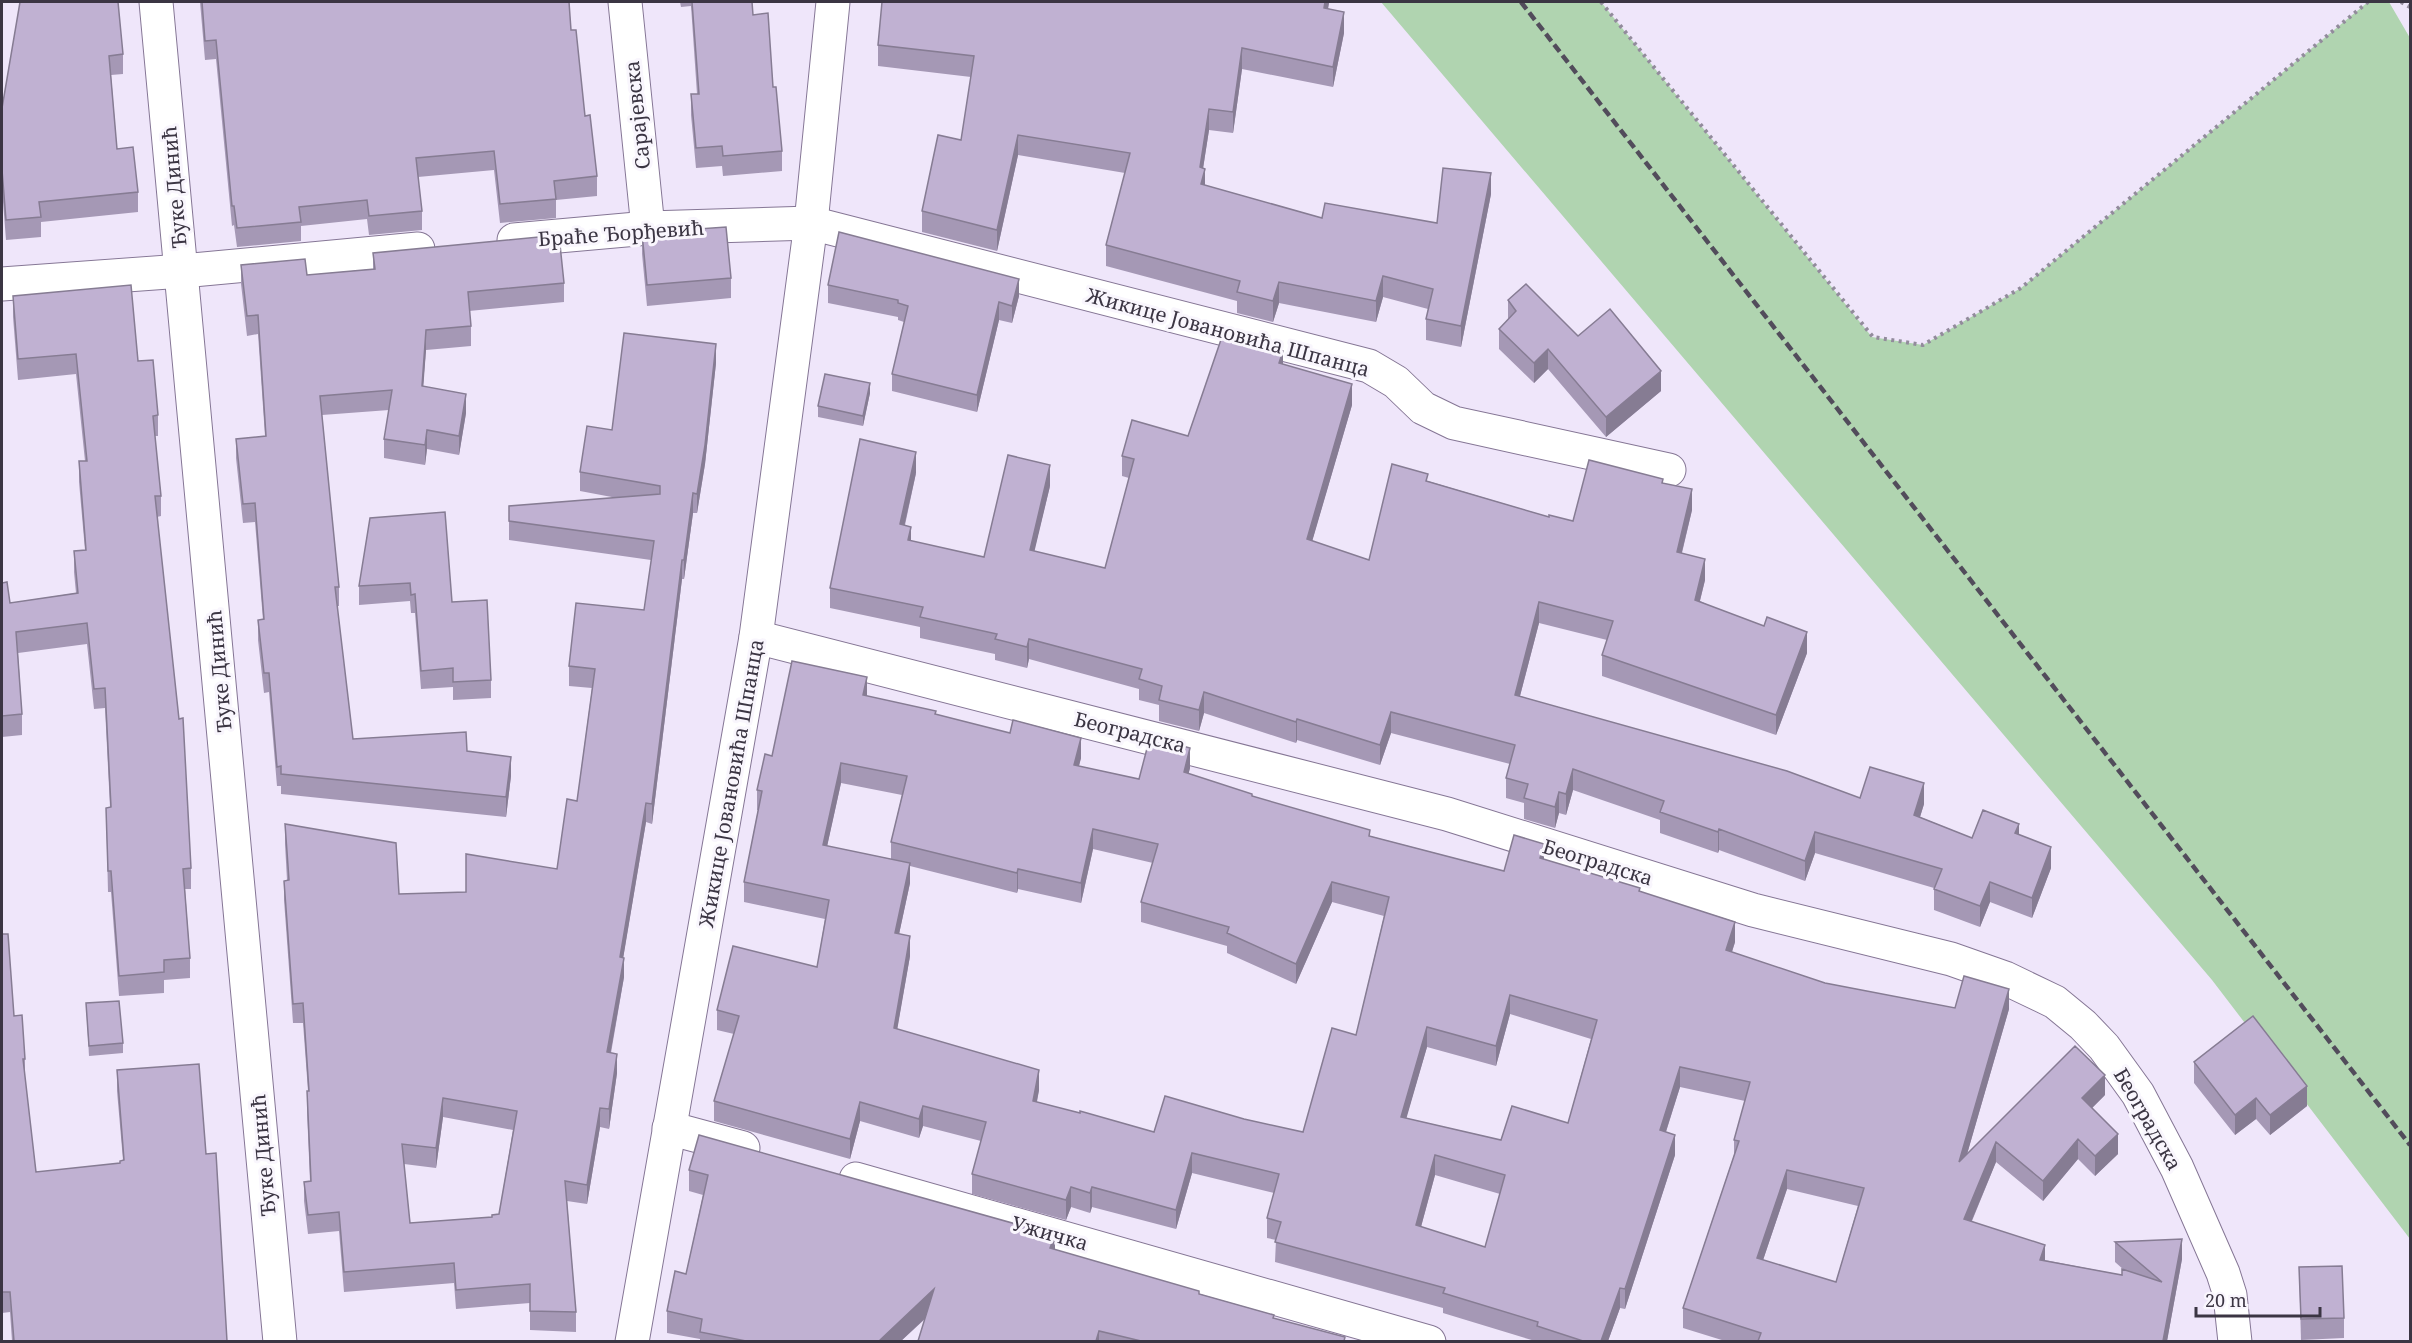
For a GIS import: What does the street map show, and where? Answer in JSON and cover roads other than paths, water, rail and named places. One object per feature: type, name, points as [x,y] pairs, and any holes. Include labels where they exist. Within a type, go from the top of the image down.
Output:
[{"type":"street","name":"Ђуке Динић","points":[[156,2],[280,1341]]},
{"type":"street","name":"Сарајевска","points":[[625,2],[648,228]]},
{"type":"street","name":"Жикице Јовановића Шпанца","points":[[632,1341],[756,637],[811,223],[833,2]]},
{"type":"street","name":"Браће Ђорђевић","points":[[481,243],[648,228],[811,223]]},
{"type":"street","name":"Жикице Јовановића Шпанца","points":[[811,223],[1369,366],[1396,382],[1423,408],[1454,423],[1669,470]]},
{"type":"street","points":[[2,284],[182,271],[445,246]]},
{"type":"street","name":"Београдска","points":[[756,637],[1447,814],[1753,910],[1951,959],[2005,978],[2055,1002],[2083,1024],[2138,1094],[2177,1168],[2223,1273],[2230,1295],[2235,1341]]},
{"type":"street","points":[[669,1128],[771,1156]]},
{"type":"street","name":"Ужичка","points":[[828,1171],[1429,1341]]},
{"type":"railway","points":[[1521,2],[2410,1145]]}]
